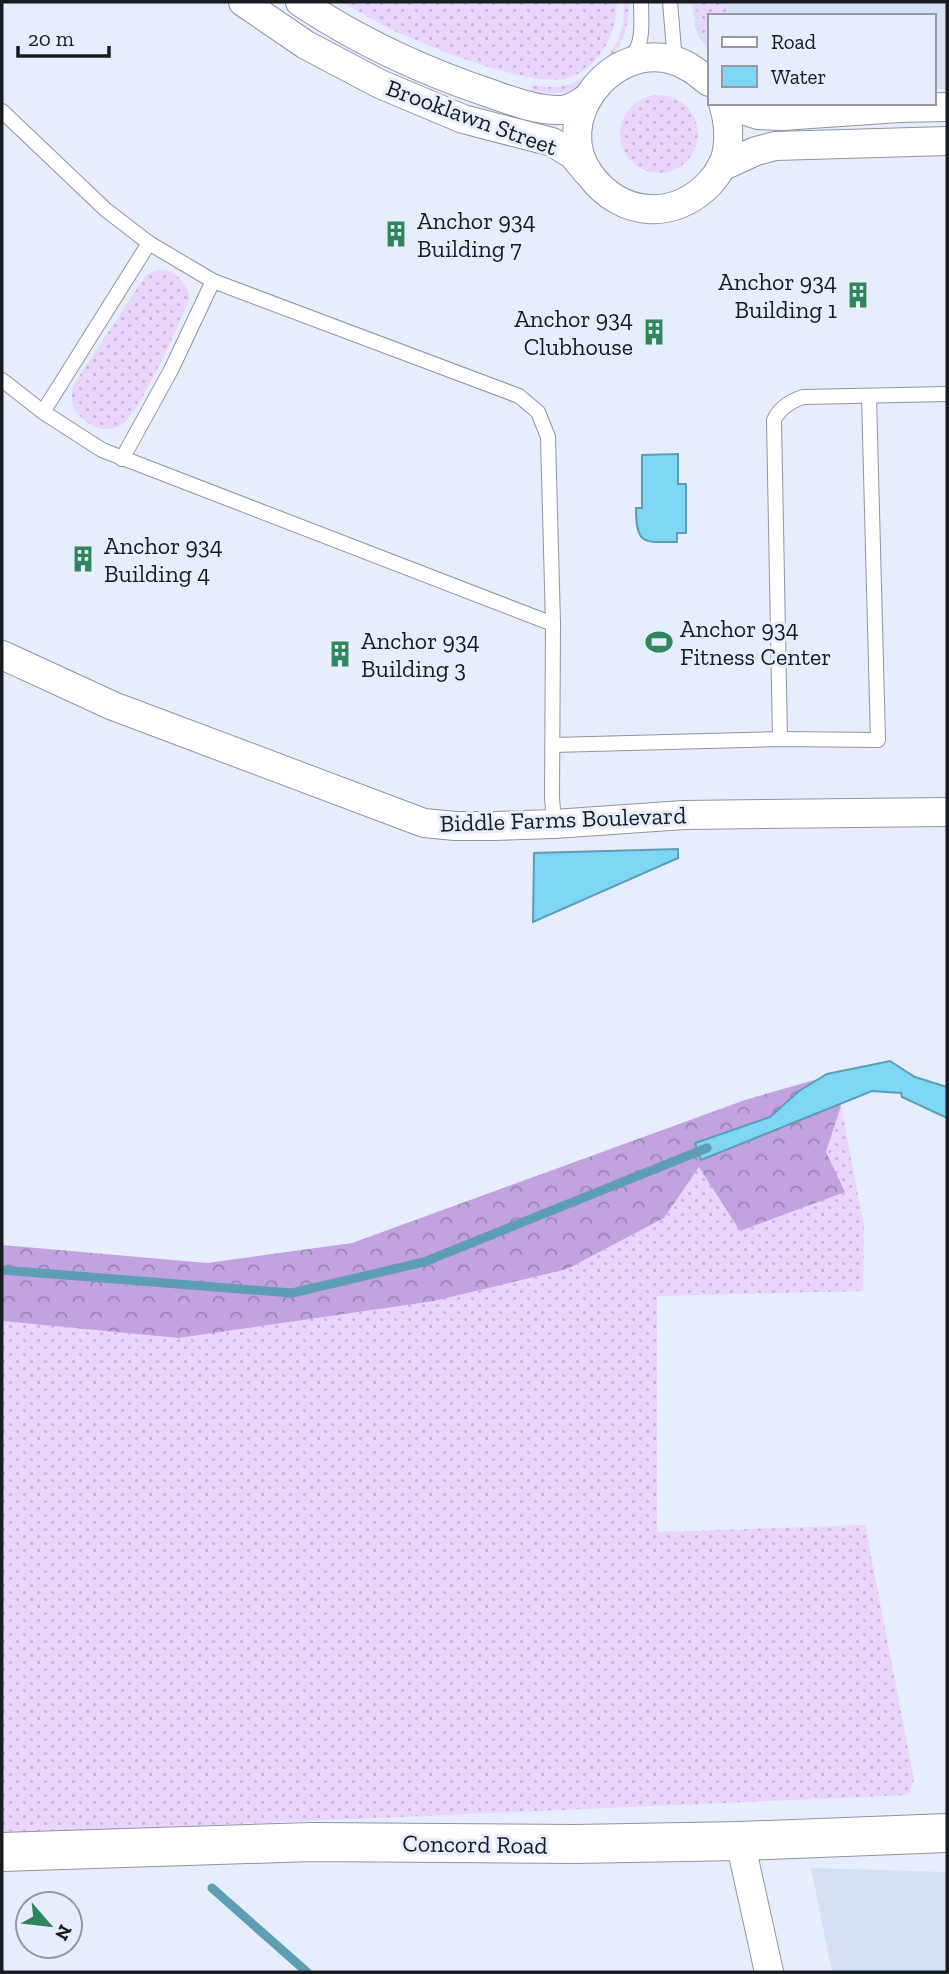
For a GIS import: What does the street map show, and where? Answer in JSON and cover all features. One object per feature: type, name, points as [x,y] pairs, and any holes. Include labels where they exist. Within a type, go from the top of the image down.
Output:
[{"type":"street","name":"Brooklawn Street","points":[[243,2],[306,45],[380,84],[463,119],[552,142],[573,155],[605,192],[627,205],[652,210],[677,206],[700,194],[717,175],[727,152],[729,127],[724,105]]},
{"type":"street","name":"Brooklawn Street","points":[[300,2],[397,57],[482,91],[518,103],[548,109],[564,110],[586,99]]},
{"type":"street","name":"Brooklawn Street","points":[[588,173],[579,149],[578,124],[586,99],[602,78],[624,64],[649,58],[673,60],[694,69],[708,81]]},
{"type":"street","points":[[735,105],[758,115],[782,116],[947,107]]},
{"type":"street","name":"Brooklawn Street","points":[[721,167],[756,151],[775,146],[947,141]]},
{"type":"street","name":"Biddle Farms Boulevard","points":[[2,655],[113,706],[424,823],[455,826],[554,824],[684,815],[947,812]]},
{"type":"street","name":"Concord Road","points":[[2,1852],[312,1842],[575,1844],[740,1841],[947,1833]]},
{"type":"street","points":[[740,1841],[769,1972]]},
{"type":"lane","points":[[624,64],[638,49],[641,2]]},
{"type":"lane","points":[[670,2],[674,50],[680,63]]},
{"type":"lane","points":[[2,111],[106,210],[149,243],[214,281],[519,396],[538,412],[548,437],[554,624],[554,824]]},
{"type":"lane","points":[[43,412],[149,243]]},
{"type":"lane","points":[[122,459],[171,370],[214,281]]},
{"type":"lane","points":[[2,380],[43,412],[102,450],[122,459],[554,624]]},
{"type":"lane","points":[[780,739],[774,420],[781,409],[803,397],[947,394]]},
{"type":"lane","points":[[553,746],[780,739],[878,740],[869,396]]},
{"type":"shaded area","points":[[342,2],[617,2],[614,26],[598,58],[580,73],[551,80],[501,70],[442,51],[375,21]]},
{"type":"shaded area","points":[[624,2],[629,2],[627,24],[621,42],[604,64],[573,90],[555,93],[531,91],[533,85],[553,87],[576,82],[601,62],[614,48],[620,35]]},
{"type":"shaded area","points":[[692,2],[947,2],[947,89],[935,89],[935,14],[708,14],[708,49],[695,27]]},
{"type":"shaded area","points":[[696,2],[725,2],[727,14],[708,14],[708,43],[702,34]]},
{"type":"shaded area","points":[[659,95],[674,98],[687,106],[695,119],[698,134],[695,149],[687,162],[674,170],[659,173],[644,170],[631,162],[623,149],[620,134],[623,119],[631,106],[644,98]]},
{"type":"shaded area","points":[[166,270],[182,281],[190,299],[139,404],[121,425],[105,429],[95,427],[78,414],[74,406],[74,384],[146,275]]},
{"type":"shaded area","points":[[841,1106],[864,1226],[863,1291],[657,1296],[657,1532],[865,1525],[914,1779],[908,1795],[2,1834],[2,1321],[178,1338],[664,1218],[699,1166],[740,1230],[826,1152]]},
{"type":"shaded area","points":[[811,1868],[947,1872],[947,1972],[832,1972]]},
{"type":"green space","points":[[825,1077],[841,1106],[826,1152],[845,1192],[740,1231],[699,1167],[664,1218],[567,1269],[434,1301],[178,1338],[2,1321],[2,1245],[207,1263],[352,1243],[745,1100]]},
{"type":"water","points":[[678,454],[678,484],[686,484],[686,533],[677,533],[677,542],[644,539],[640,535],[636,520],[636,508],[642,508],[642,455]]},
{"type":"water","points":[[678,849],[678,858],[533,922],[534,853]]},
{"type":"water","points":[[890,1061],[915,1077],[947,1087],[947,1118],[902,1097],[901,1093],[872,1091],[701,1160],[695,1143],[770,1117],[799,1091],[827,1074]]},
{"type":"waterway","points":[[2,1270],[292,1293],[424,1262],[707,1148]]},
{"type":"waterway","points":[[212,1888],[307,1972]]},
{"type":"place","name":"Anchor 934 Building 7","points":[[396,234]]},
{"type":"place","name":"Anchor 934 Building 1","points":[[858,295]]},
{"type":"place","name":"Anchor 934 Clubhouse","points":[[654,332]]},
{"type":"place","name":"Anchor 934 Building 4","points":[[83,559]]},
{"type":"place","name":"Anchor 934 Fitness Center","points":[[659,642]]},
{"type":"place","name":"Anchor 934 Building 3","points":[[340,654]]}]
